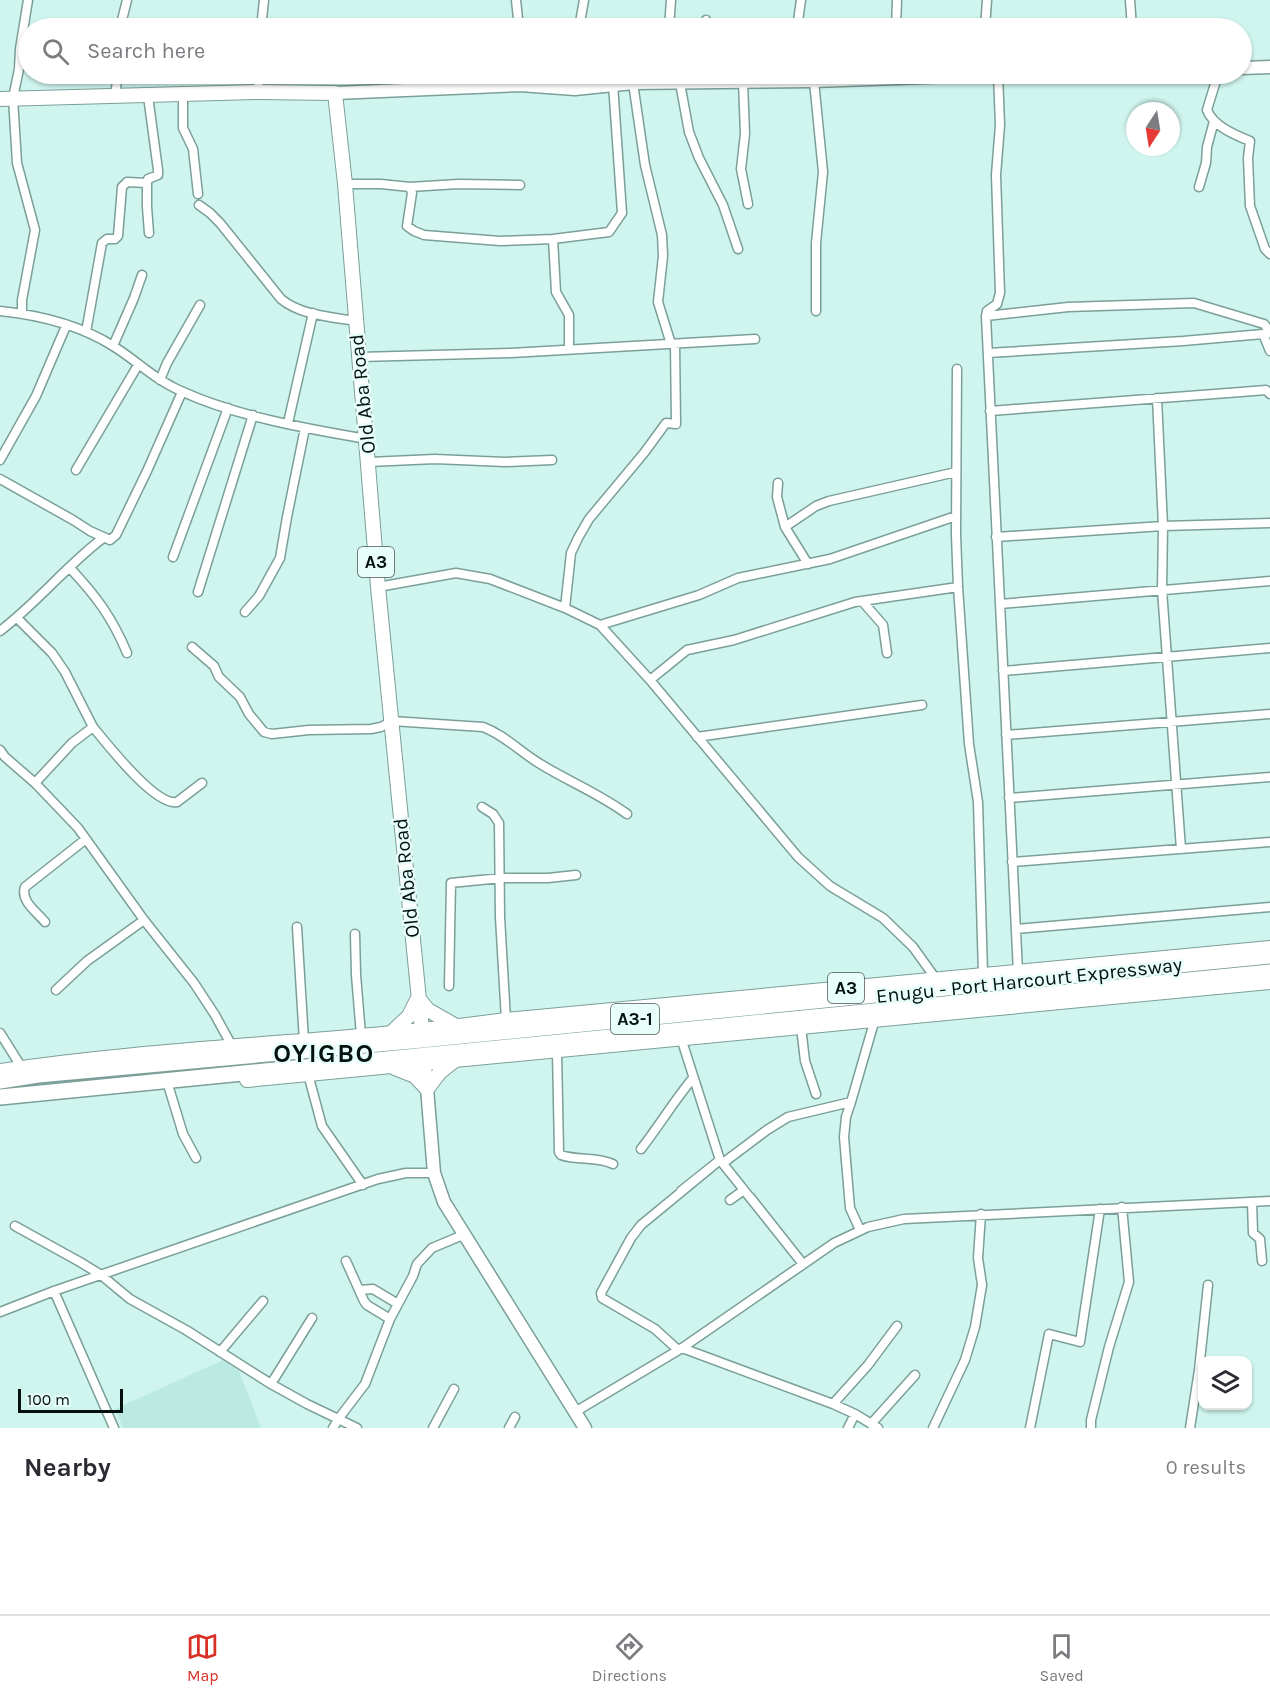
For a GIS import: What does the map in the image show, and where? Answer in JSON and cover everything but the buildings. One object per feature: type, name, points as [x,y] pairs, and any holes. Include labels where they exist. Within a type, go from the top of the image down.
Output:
[{"type":"highway","name":"Enugu - Port Harcourt Expressway","points":[[0,1081],[101,1064],[411,1041],[1270,956]]},
{"type":"highway","points":[[1201,963],[1203,979]]},
{"type":"highway","name":"Enugu - Port Harcourt Expressway","points":[[0,1097],[1270,972]]},
{"type":"main road","points":[[6,98],[258,92],[336,93]]},
{"type":"main road","name":"Old Aba Road","points":[[336,93],[378,587],[422,1030]]},
{"type":"main road","name":"Enugu - Port Harcourt Expressway","points":[[0,1071],[101,1064],[232,1046],[458,1027],[506,1020],[1270,948]]},
{"type":"main road","name":"Enugu - Port Harcourt Expressway","points":[[0,1104],[64,1096],[557,1052],[681,1038],[1270,982]]},
{"type":"main road","points":[[391,1033],[409,1016],[418,998],[428,1010],[458,1027]]},
{"type":"main road","points":[[394,1067],[415,1076],[427,1089],[440,1072],[454,1061]]},
{"type":"street","points":[[25,18],[28,0]]},
{"type":"street","points":[[122,18],[127,0]]},
{"type":"street","points":[[262,18],[264,0]]},
{"type":"street","points":[[516,0],[518,18]]},
{"type":"street","points":[[581,18],[584,0]]},
{"type":"street","points":[[669,18],[670,0]]},
{"type":"street","points":[[798,18],[801,0]]},
{"type":"street","points":[[896,18],[897,0]]},
{"type":"street","points":[[986,18],[987,0]]},
{"type":"street","points":[[1130,0],[1131,18]]},
{"type":"street","points":[[1252,68],[1270,67]]},
{"type":"street","points":[[18,73],[6,98],[17,163],[35,230],[22,300],[22,313]]},
{"type":"street","points":[[116,95],[117,84]]},
{"type":"street","points":[[258,84],[258,92]]},
{"type":"street","points":[[336,93],[454,84]]},
{"type":"street","points":[[548,84],[575,89],[606,84]]},
{"type":"street","points":[[575,89],[576,84]]},
{"type":"street","points":[[410,187],[412,193],[407,226],[414,231],[440,237],[500,241],[553,239],[609,232],[622,213],[624,84]]},
{"type":"street","points":[[565,608],[571,553],[589,519],[666,423],[676,424],[673,344],[658,302],[663,256],[662,235],[625,84]]},
{"type":"street","points":[[674,84],[699,158],[723,205],[738,249]]},
{"type":"street","points":[[742,84],[745,134],[741,169],[748,204]]},
{"type":"street","points":[[814,84],[823,172],[816,243],[816,311]]},
{"type":"street","points":[[998,84],[1000,125],[996,175],[1000,292],[999,300],[987,311],[986,316],[1018,972]]},
{"type":"street","points":[[1215,84],[1207,110],[1214,121],[1250,141],[1248,158],[1250,206],[1265,249],[1270,254]]},
{"type":"street","points":[[183,94],[183,128],[192,149],[198,194]]},
{"type":"street","points":[[147,96],[158,170],[158,175],[148,179],[147,183],[149,233]]},
{"type":"street","points":[[1199,187],[1214,121]]},
{"type":"street","points":[[86,332],[102,243],[106,239],[115,239],[118,236],[122,188],[127,182],[147,183]]},
{"type":"street","points":[[345,184],[410,187],[458,184],[520,185]]},
{"type":"street","points":[[199,205],[220,223],[289,306],[355,321]]},
{"type":"street","points":[[553,239],[556,292],[568,315],[569,349]]},
{"type":"street","points":[[113,346],[142,275]]},
{"type":"street","points":[[986,316],[1068,307],[1194,303],[1264,324],[1268,333],[1270,351]]},
{"type":"street","points":[[160,380],[167,363],[200,305]]},
{"type":"street","points":[[0,311],[37,316],[86,332],[113,346],[160,380],[182,392],[253,415],[305,428],[367,439]]},
{"type":"street","points":[[288,423],[313,313]]},
{"type":"street","points":[[0,460],[36,396],[66,326]]},
{"type":"street","points":[[988,353],[1183,341],[1268,333]]},
{"type":"street","points":[[359,357],[755,339]]},
{"type":"street","points":[[76,470],[138,365]]},
{"type":"street","points":[[957,369],[958,587],[969,744],[978,802],[983,974]]},
{"type":"street","points":[[990,411],[1266,390],[1270,394]]},
{"type":"street","points":[[0,479],[110,540],[116,535],[182,392]]},
{"type":"street","points":[[1157,398],[1163,526],[1162,590],[1181,849]]},
{"type":"street","points":[[172,557],[228,408]]},
{"type":"street","points":[[198,592],[253,415]]},
{"type":"street","points":[[245,612],[258,596],[280,558],[286,517],[305,428]]},
{"type":"street","points":[[369,462],[435,459],[505,462],[552,460]]},
{"type":"street","points":[[785,527],[829,501],[956,472]]},
{"type":"street","points":[[778,483],[777,497],[785,527],[808,564]]},
{"type":"street","points":[[600,625],[693,597],[738,578],[845,555],[956,516]]},
{"type":"street","points":[[996,537],[1163,526],[1270,523]]},
{"type":"street","points":[[0,631],[103,538]]},
{"type":"street","points":[[70,568],[106,610],[127,653]]},
{"type":"street","points":[[378,587],[456,573],[490,579],[565,608],[600,625],[650,680],[798,857],[830,886],[883,918],[913,947],[936,979]]},
{"type":"street","points":[[1000,604],[1270,581]]},
{"type":"street","points":[[650,680],[687,650],[734,640],[861,601],[958,587]]},
{"type":"street","points":[[861,601],[883,625],[886,652]]},
{"type":"street","points":[[17,618],[52,653],[65,672],[93,727],[130,770],[160,797],[172,803],[177,802],[202,783]]},
{"type":"street","points":[[192,646],[214,666],[219,677],[240,697],[249,714],[264,732],[272,734],[309,730],[371,729],[392,721],[483,727],[495,731],[539,764],[586,787],[627,814]]},
{"type":"street","points":[[1003,671],[1270,648]]},
{"type":"street","points":[[697,737],[922,705]]},
{"type":"street","points":[[1006,735],[1270,714]]},
{"type":"street","points":[[35,783],[72,743],[93,727]]},
{"type":"street","points":[[0,750],[35,783],[86,839],[144,921],[194,983],[232,1046]]},
{"type":"street","points":[[1009,798],[1270,777]]},
{"type":"street","points":[[482,807],[493,814],[499,823],[506,1020]]},
{"type":"street","points":[[45,922],[25,900],[23,893],[25,887],[86,839]]},
{"type":"street","points":[[1012,862],[1270,842]]},
{"type":"street","points":[[450,986],[451,883],[501,878],[548,878],[576,874]]},
{"type":"street","points":[[1016,929],[1270,907]]},
{"type":"street","points":[[56,990],[87,962],[144,921]]},
{"type":"street","points":[[297,927],[303,1041]]},
{"type":"street","points":[[355,934],[361,1035]]},
{"type":"street","points":[[860,1230],[850,1208],[844,1137],[846,1117],[875,1019]]},
{"type":"street","points":[[801,1027],[805,1061],[816,1095]]},
{"type":"street","points":[[0,1033],[22,1068]]},
{"type":"street","points":[[681,1038],[722,1161],[803,1264]]},
{"type":"street","points":[[557,1052],[559,1152],[566,1157],[598,1159],[613,1164]]},
{"type":"street","points":[[424,1064],[434,1173],[444,1202],[585,1428]]},
{"type":"street","points":[[308,1074],[322,1126],[363,1185]]},
{"type":"street","points":[[641,1149],[693,1078]]},
{"type":"street","points":[[169,1088],[183,1134],[196,1158]]},
{"type":"street","points":[[851,1102],[788,1117],[766,1130],[681,1191],[641,1225],[631,1238],[601,1293],[602,1298],[655,1329],[679,1348],[833,1404],[874,1426],[915,1375]]},
{"type":"street","points":[[0,1312],[54,1291],[363,1185],[405,1173],[434,1173]]},
{"type":"street","points":[[730,1200],[747,1193]]},
{"type":"street","points":[[575,1412],[679,1348],[834,1243],[883,1222],[981,1214],[1270,1201]]},
{"type":"street","points":[[1252,1202],[1253,1233],[1260,1239],[1262,1262]]},
{"type":"street","points":[[1091,1428],[1109,1347],[1129,1282],[1122,1207]]},
{"type":"street","points":[[1030,1428],[1049,1334],[1080,1342],[1100,1209]]},
{"type":"street","points":[[933,1428],[965,1360],[975,1327],[982,1285],[978,1258],[981,1214]]},
{"type":"street","points":[[15,1226],[101,1275],[130,1299],[186,1330],[271,1384],[357,1428]]},
{"type":"street","points":[[333,1428],[366,1384],[390,1319],[417,1264],[432,1248],[463,1235]]},
{"type":"street","points":[[346,1261],[367,1305],[390,1319]]},
{"type":"street","points":[[1190,1428],[1208,1285]]},
{"type":"street","points":[[359,1290],[373,1290],[398,1304]]},
{"type":"street","points":[[54,1291],[114,1428]]},
{"type":"street","points":[[220,1352],[263,1301]]},
{"type":"street","points":[[271,1384],[312,1318]]},
{"type":"street","points":[[833,1404],[868,1365],[897,1326]]},
{"type":"street","points":[[433,1428],[454,1389]]},
{"type":"street","points":[[848,1428],[855,1414]]},
{"type":"street","points":[[509,1428],[515,1417]]},
{"type":"shaded area","points":[[223,1360],[239,1371],[261,1428],[123,1428],[115,1409]]},
{"type":"district","name":"OYIGBO","points":[[324,1053]]}]
